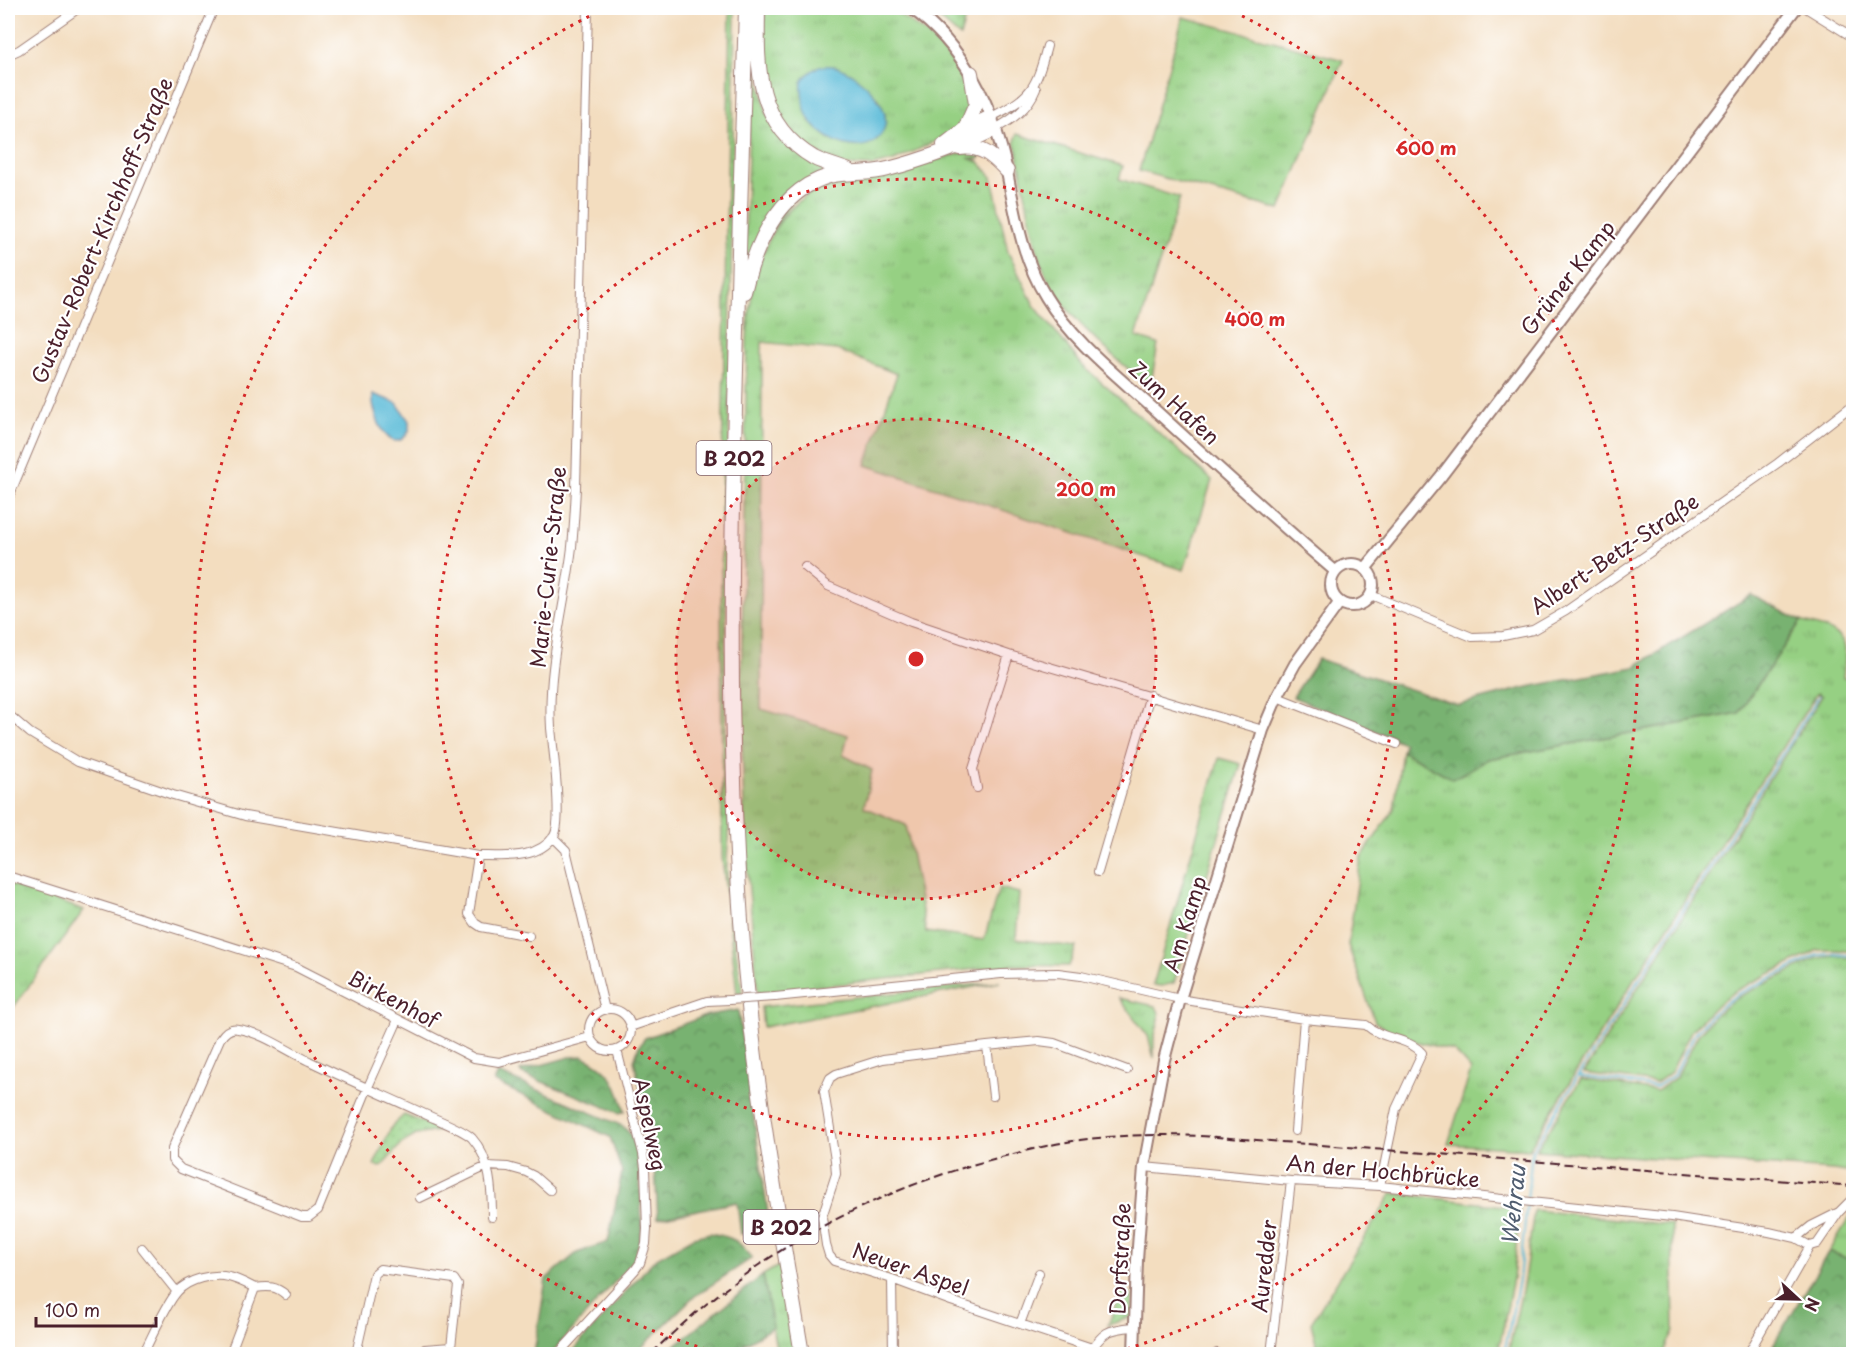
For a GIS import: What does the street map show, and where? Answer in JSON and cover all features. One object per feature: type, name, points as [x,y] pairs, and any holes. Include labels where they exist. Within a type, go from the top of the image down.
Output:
[{"type":"highway","name":"B 202","points":[[746,8],[736,348],[731,673],[734,802],[747,984],[761,1100],[802,1354]]},
{"type":"highway","points":[[758,8],[759,77],[766,102],[774,117],[784,131],[806,153],[827,164],[857,173]]},
{"type":"highway","points":[[934,153],[965,129],[971,118],[976,104],[971,73]]},
{"type":"highway","points":[[736,348],[744,292],[759,243],[774,219],[796,195],[816,181],[840,174],[886,170],[951,147],[993,123]]},
{"type":"highway","points":[[965,129],[993,123]]},
{"type":"highway","points":[[951,147],[979,148],[993,156],[1006,171]]},
{"type":"main road","points":[[911,8],[946,39],[971,73],[993,123]]},
{"type":"main road","name":"Grüner Kamp","points":[[1365,569],[1442,475],[1796,8]]},
{"type":"main road","name":"Zum Hafen","points":[[993,123],[1006,171],[1019,237],[1029,265],[1046,297],[1075,334],[1281,525],[1335,571]]},
{"type":"main road","points":[[1354,564],[1365,569],[1371,575],[1373,582],[1371,595],[1360,606],[1353,607],[1339,603],[1331,591],[1335,571],[1346,565],[1354,564]]},
{"type":"main road","name":"Am Kamp","points":[[1144,1167],[1166,1050],[1263,730],[1295,664],[1339,603]]},
{"type":"main road","name":"Dorfstraße","points":[[1134,1354],[1144,1167]]},
{"type":"street","points":[[8,55],[19,50],[79,8]]},
{"type":"street","name":"Gustav-Robert-Kirchhoff-Straße","points":[[8,499],[214,8]]},
{"type":"street","name":"Marie-Curie-Straße","points":[[553,837],[558,826],[551,717],[555,651],[572,546],[576,488],[589,8]]},
{"type":"street","points":[[1806,8],[1854,38]]},
{"type":"street","points":[[993,123],[1013,118],[1024,109],[1034,93],[1047,46]]},
{"type":"street","points":[[993,123],[1029,93],[1041,70]]},
{"type":"street","name":"Albert-Betz-Straße","points":[[1371,595],[1472,638],[1503,636],[1533,630],[1566,611],[1778,463],[1854,404]]},
{"type":"street","points":[[805,567],[828,586],[910,622],[1009,655],[1263,730]]},
{"type":"street","points":[[977,788],[973,769],[1009,655]]},
{"type":"street","points":[[1098,872],[1150,695]]},
{"type":"street","points":[[1277,697],[1397,744]]},
{"type":"street","points":[[8,714],[30,733],[78,762],[173,795],[245,816],[478,856],[514,856],[536,851],[553,837],[566,850],[605,1010]]},
{"type":"street","points":[[478,856],[469,914],[481,927],[529,936]]},
{"type":"street","name":"Birkenhof","points":[[8,876],[296,968],[463,1054],[491,1062],[508,1060],[590,1037]]},
{"type":"street","points":[[630,1027],[707,1001],[775,997],[1028,972],[1081,976],[1180,999],[1304,1019],[1366,1025],[1383,1035],[1415,1045],[1422,1053],[1396,1109],[1380,1186]]},
{"type":"street","points":[[605,1010],[623,1014],[630,1027],[629,1038],[622,1047],[616,1050],[599,1048],[590,1037],[590,1023],[597,1013],[605,1010]]},
{"type":"street","points":[[1296,1131],[1304,1019]]},
{"type":"street","points":[[398,1020],[368,1087],[318,1210],[309,1217],[302,1218],[181,1169],[172,1160],[172,1149],[220,1040],[232,1029],[238,1029],[255,1034],[310,1062],[368,1087],[471,1137],[487,1166],[492,1195],[492,1217]]},
{"type":"street","points":[[993,1096],[987,1046],[1039,1041],[1054,1043],[1127,1070]]},
{"type":"street","name":"Neuer Aspel","points":[[987,1046],[883,1059],[850,1068],[830,1078],[824,1091],[836,1174],[822,1217],[829,1255],[834,1261],[892,1279],[1090,1351]]},
{"type":"street","name":"Aspelweg","points":[[558,1354],[635,1270],[640,1263],[646,1244],[643,1154],[616,1050]]},
{"type":"street","points":[[420,1198],[487,1166],[508,1167],[526,1172],[550,1190]]},
{"type":"street","name":"An der Hochbrücke","points":[[1144,1167],[1291,1181],[1380,1186],[1672,1217],[1769,1232],[1796,1238],[1810,1246]]},
{"type":"street","name":"Auredder","points":[[1271,1354],[1291,1181]]},
{"type":"street","points":[[1748,1354],[1810,1246],[1817,1245],[1839,1212],[1854,1197]]},
{"type":"street","points":[[1796,1238],[1811,1226],[1839,1212]]},
{"type":"street","points":[[142,1248],[177,1292]]},
{"type":"street","points":[[356,1354],[374,1274],[380,1269],[454,1279],[458,1285],[451,1347],[425,1349],[424,1354]]},
{"type":"street","points":[[1020,1324],[1039,1273]]},
{"type":"street","points":[[143,1354],[177,1292],[189,1283],[205,1277],[230,1277],[255,1288],[270,1286],[286,1295]]},
{"type":"street","points":[[892,1279],[893,1354]]},
{"type":"street","points":[[230,1354],[255,1288]]},
{"type":"street","points":[[1090,1351],[1100,1337],[1115,1328],[1134,1327]]},
{"type":"green space","points":[[730,8],[735,8],[725,691],[729,838],[727,877],[742,993],[737,993],[722,857],[721,529]]},
{"type":"green space","points":[[765,8],[890,8],[928,35],[951,60],[959,72],[966,93],[967,111],[970,113],[955,132],[894,161],[872,166],[841,165],[803,145],[776,110],[766,81],[763,45]],"holes":[[[852,75],[879,99],[886,121],[830,139],[809,121]]]},
{"type":"green space","points":[[927,8],[968,8],[960,37]]},
{"type":"green space","points":[[1183,17],[1343,60],[1280,210],[1139,171]]},
{"type":"green space","points":[[752,49],[767,114],[830,171],[805,184],[747,264],[744,264]]},
{"type":"green space","points":[[1017,134],[1123,166],[1119,179],[1180,198],[1136,337],[1158,344],[1150,388],[1078,322],[1058,297],[1049,281],[1035,243],[1015,142]]},
{"type":"green space","points":[[963,153],[980,154],[979,159],[968,158],[979,162],[992,177],[1008,252],[1034,305],[1083,366],[1212,480],[1184,570],[866,465],[897,374],[837,350],[762,342],[761,709],[848,735],[843,755],[872,770],[864,807],[906,825],[926,932],[984,940],[999,888],[1019,893],[1016,939],[1076,947],[1069,966],[1013,965],[758,993],[745,844],[741,706],[747,340],[751,297],[756,276],[771,235],[783,217],[798,202],[817,189],[844,179]]},
{"type":"green space","points":[[1751,595],[1801,621],[1739,713],[1488,759],[1453,779],[1402,751],[1404,743],[1293,697],[1318,659],[1458,705],[1528,687],[1634,667]]},
{"type":"green space","points":[[1801,621],[1828,630],[1839,637],[1845,648],[1843,678],[1854,680],[1853,952],[1818,950],[1735,991],[1713,1008],[1691,1031],[1671,1072],[1656,1083],[1584,1073],[1822,696],[1817,693],[1529,1149],[1448,1144],[1471,1070],[1454,1051],[1398,1037],[1375,1022],[1348,945],[1361,858],[1394,809],[1402,751],[1453,779],[1488,759],[1739,713]]},
{"type":"green space","points":[[1219,758],[1241,764],[1174,983],[1162,986],[1153,985]]},
{"type":"green space","points":[[8,884],[84,910],[8,1015]]},
{"type":"green space","points":[[1836,956],[1854,959],[1854,1157],[1846,1172],[1536,1150],[1581,1079],[1657,1091],[1676,1077],[1698,1035],[1715,1015],[1738,997],[1818,958]]},
{"type":"green space","points":[[1000,982],[763,1027],[761,1007]]},
{"type":"green space","points":[[1119,998],[1155,1006],[1158,1010],[1159,1022],[1154,1039],[1154,1058],[1148,1036]]},
{"type":"green space","points":[[738,1010],[770,1228],[741,1234],[737,1202],[658,1218],[654,1151],[634,1060],[645,1038],[708,1015]]},
{"type":"green space","points":[[583,1056],[601,1066],[612,1078],[625,1111],[620,1113],[522,1074],[520,1071],[570,1057]]},
{"type":"green space","points":[[498,1073],[623,1126],[630,1134],[637,1151],[642,1229],[635,1259],[551,1354],[534,1354],[546,1279],[577,1253],[608,1242],[622,1172],[610,1137],[494,1082]]},
{"type":"green space","points":[[404,1115],[443,1130],[416,1135],[401,1144],[383,1165],[380,1167],[374,1165],[392,1126]]},
{"type":"green space","points":[[1392,1193],[1520,1208],[1513,1278],[1498,1354],[1319,1354],[1311,1323]]},
{"type":"green space","points":[[1534,1210],[1672,1225],[1674,1330],[1663,1354],[1508,1354],[1524,1281]]},
{"type":"green space","points":[[1853,1212],[1853,1261],[1829,1251]]},
{"type":"green space","points":[[710,1233],[734,1240],[752,1258],[692,1298],[635,1354],[570,1354],[655,1259],[694,1237]]},
{"type":"green space","points":[[1829,1251],[1853,1261],[1853,1354],[1787,1354],[1773,1345]]},
{"type":"green space","points":[[780,1265],[794,1354],[777,1354],[763,1275]]},
{"type":"green space","points":[[763,1275],[773,1327],[728,1354],[664,1354]]},
{"type":"green space","points":[[1122,1289],[1133,1296],[1132,1317],[1108,1325]]},
{"type":"water","points":[[819,66],[835,66],[846,71],[865,84],[873,93],[884,113],[885,123],[882,133],[875,141],[866,145],[845,145],[826,136],[811,122],[804,106],[802,82]]},
{"type":"water","points":[[373,394],[397,403],[409,421],[409,431],[402,439],[395,441],[388,438],[378,421]]},
{"type":"waterway","points":[[1578,1076],[1819,696]]},
{"type":"waterway","name":"Wehrau","points":[[1504,1354],[1519,1280],[1532,1151],[1578,1076],[1656,1087],[1674,1075],[1695,1033],[1713,1013],[1736,995],[1818,955],[1854,956]]},
{"type":"railway","points":[[651,1354],[729,1286],[770,1257],[814,1231],[860,1208],[955,1170],[1023,1151],[1071,1141],[1132,1136],[1200,1136],[1854,1186]]}]
